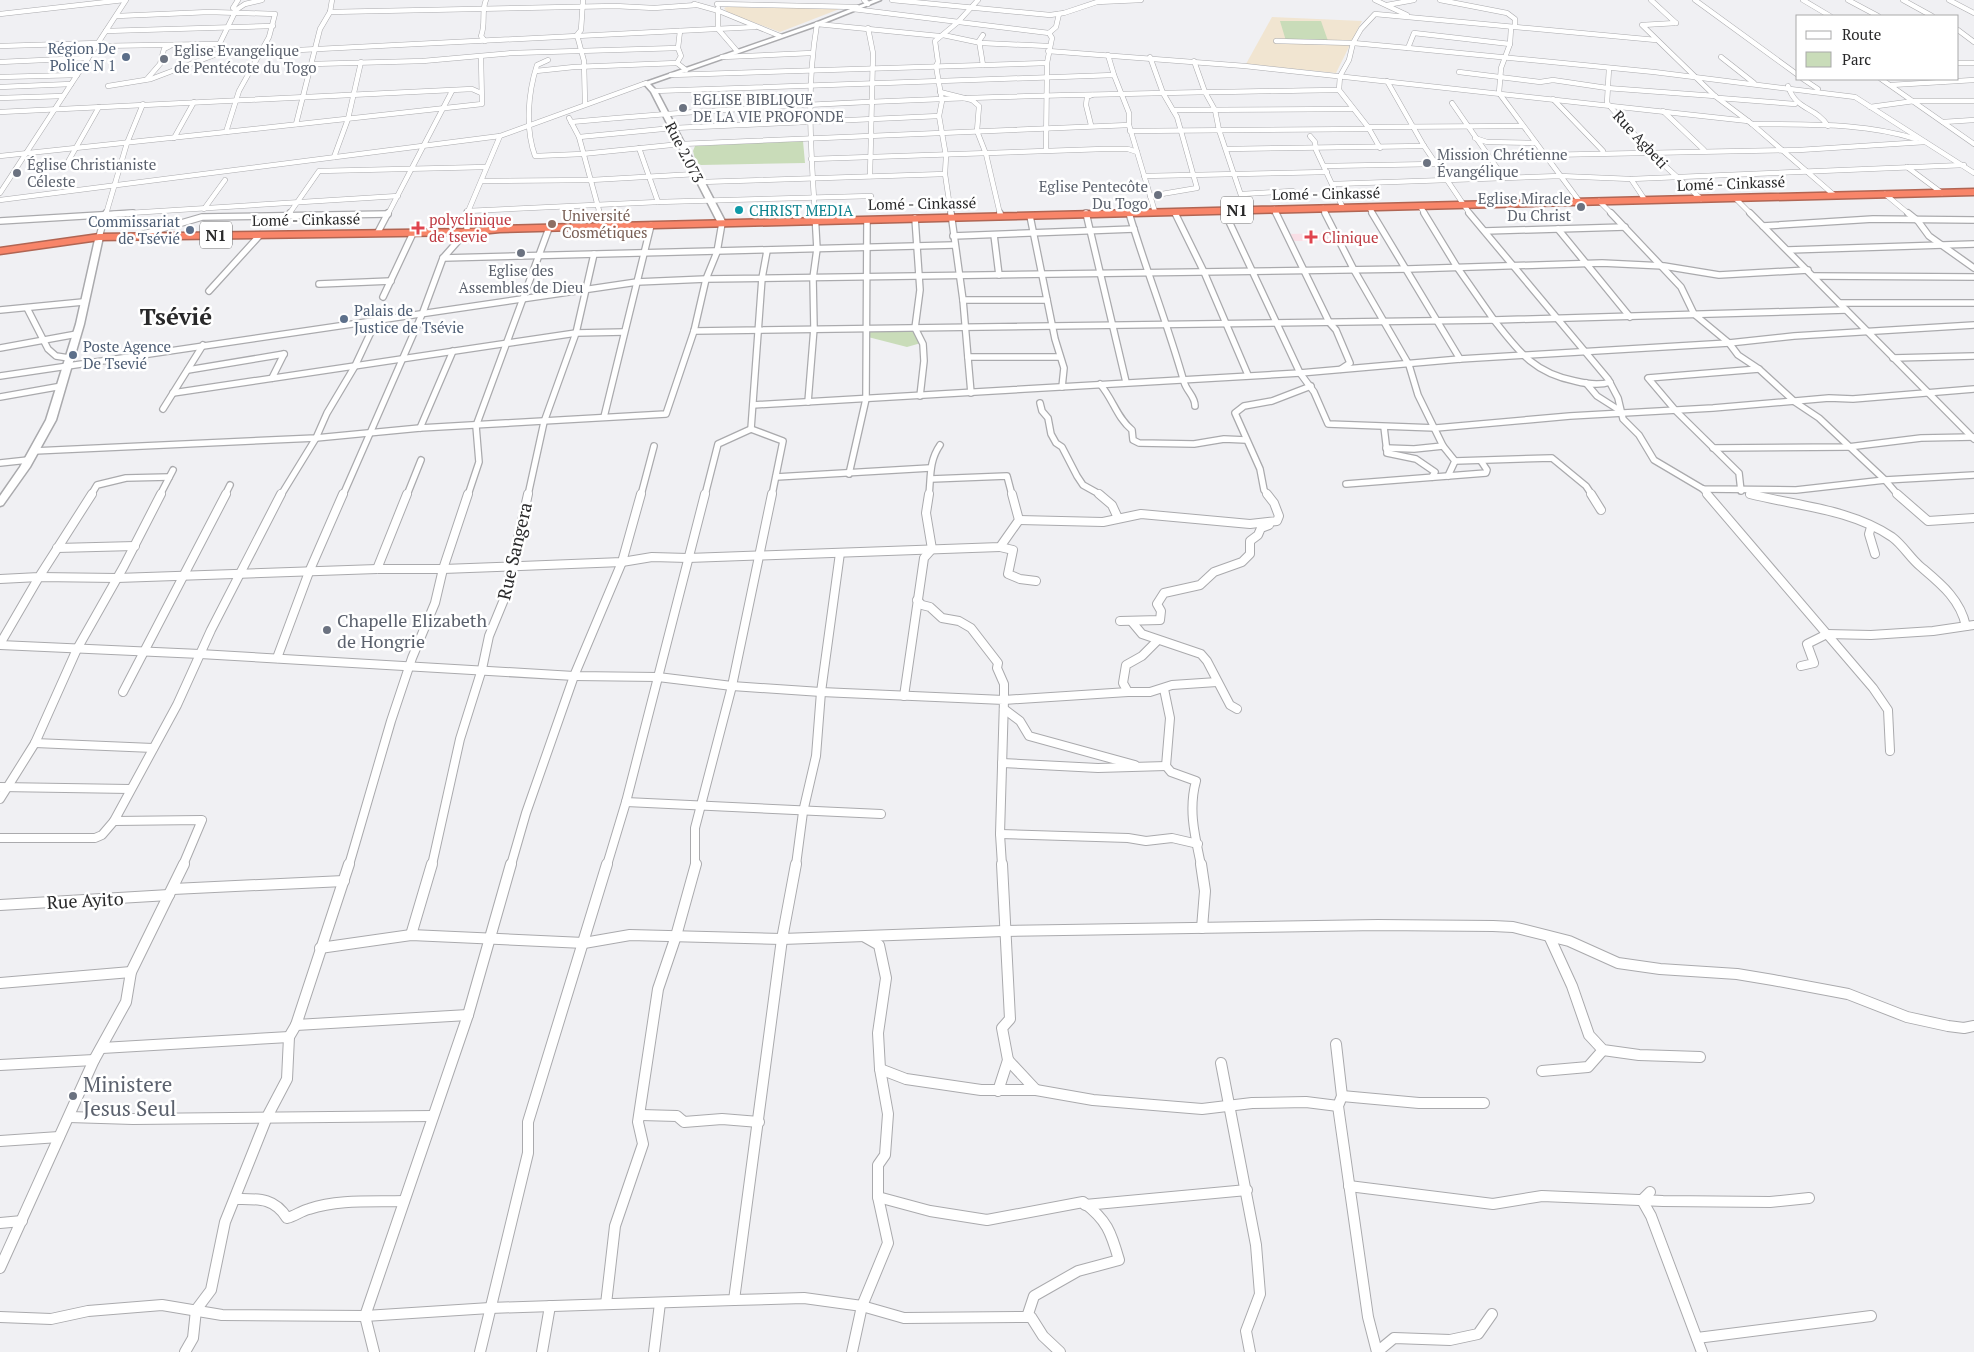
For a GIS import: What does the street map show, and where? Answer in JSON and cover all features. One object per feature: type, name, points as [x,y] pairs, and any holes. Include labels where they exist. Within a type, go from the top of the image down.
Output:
[{"type":"highway","name":"Lomé - Cinkassé","points":[[0,251],[99,237],[130,238],[434,231],[1974,192]]},
{"type":"street","points":[[0,14],[125,0]]},
{"type":"street","points":[[0,193],[8,176],[117,16],[125,0]]},
{"type":"street","points":[[235,12],[233,8],[238,0]]},
{"type":"street","points":[[217,54],[218,44],[235,12],[245,4],[262,0]]},
{"type":"street","points":[[296,124],[320,28],[330,12],[332,0]]},
{"type":"street","points":[[485,41],[481,36],[484,25],[482,9],[486,0]]},
{"type":"street","points":[[577,35],[581,30],[583,0]]},
{"type":"street","points":[[677,0],[719,11],[780,36]]},
{"type":"street","points":[[804,5],[806,0]]},
{"type":"street","points":[[0,200],[500,136],[585,104],[817,24],[866,2],[878,0]]},
{"type":"street","points":[[892,0],[999,12],[1010,10],[1037,15],[1059,14],[1088,4],[1141,0]]},
{"type":"street","points":[[971,393],[963,300],[950,218],[945,174],[946,156],[939,116],[942,101],[937,83],[936,66],[938,62],[935,41],[958,22],[968,8],[978,0]]},
{"type":"street","points":[[1070,10],[1075,0]]},
{"type":"street","points":[[1375,0],[1410,17]]},
{"type":"street","points":[[1387,5],[1414,0]]},
{"type":"street","points":[[1440,0],[1508,12],[1515,19],[1510,44],[1502,61],[1499,93],[1580,202]]},
{"type":"street","points":[[1652,0],[1676,23],[1642,25],[1716,97],[1750,122],[1834,195]]},
{"type":"street","points":[[1695,0],[1740,35],[1796,74]]},
{"type":"street","points":[[1803,0],[1828,15]]},
{"type":"street","points":[[1848,0],[1876,15]]},
{"type":"street","points":[[1903,0],[1930,15]]},
{"type":"street","points":[[1949,0],[1974,13]]},
{"type":"street","points":[[737,51],[718,29],[719,11],[717,2],[856,8],[1049,33],[1056,27],[1059,14]]},
{"type":"street","points":[[330,12],[582,7],[654,8],[697,4]]},
{"type":"street","points":[[117,16],[209,12],[275,14],[273,26],[262,50],[239,91],[226,132]]},
{"type":"street","points":[[1380,148],[1369,128],[1352,109],[1339,90],[1340,76],[1349,60],[1353,43],[1361,29],[1375,14],[1656,40]]},
{"type":"street","points":[[817,24],[941,36],[981,43],[1194,61],[1608,104],[1750,122],[1828,126],[1891,132],[1926,142]]},
{"type":"street","points":[[808,402],[814,328],[814,278],[817,249],[811,159],[810,106],[812,53],[817,24]]},
{"type":"street","points":[[106,31],[273,26]]},
{"type":"street","points":[[108,86],[147,80],[217,54],[413,42],[485,41],[755,26]]},
{"type":"street","points":[[868,28],[873,53],[871,68],[870,176]]},
{"type":"street","points":[[676,63],[680,56],[678,48],[680,31]]},
{"type":"street","points":[[1959,31],[1974,42]]},
{"type":"street","points":[[1046,150],[1046,78],[1048,48],[1052,38],[1049,33]]},
{"type":"street","points":[[1408,48],[1414,33],[1510,44]]},
{"type":"street","points":[[577,35],[584,50],[586,66],[585,104]]},
{"type":"street","points":[[983,35],[979,41],[981,43],[983,64]]},
{"type":"street","points":[[1276,41],[1353,43],[1820,90],[1855,97],[1974,173]]},
{"type":"street","points":[[0,46],[218,44]]},
{"type":"street","points":[[147,80],[160,64],[164,49],[172,45]]},
{"type":"street","points":[[312,64],[584,50],[678,48]]},
{"type":"street","points":[[1452,52],[1454,60]]},
{"type":"street","points":[[722,56],[812,53]]},
{"type":"street","points":[[1108,55],[1120,94],[1129,114],[1130,131],[1155,212]]},
{"type":"street","points":[[0,156],[482,104],[481,56]]},
{"type":"street","points":[[1150,57],[1163,93],[1173,110],[1180,129],[1197,188],[1150,196]]},
{"type":"street","points":[[1721,57],[1754,83]]},
{"type":"street","points":[[0,62],[88,58]]},
{"type":"street","points":[[548,60],[537,65],[536,71],[531,78],[533,85],[528,125],[530,144],[535,156],[582,154],[681,144],[1046,127],[1129,125]]},
{"type":"street","points":[[1194,61],[1205,92],[1214,110],[1246,210]]},
{"type":"street","points":[[334,157],[348,119],[361,62]]},
{"type":"street","points":[[536,71],[586,66],[676,63],[686,70]]},
{"type":"street","points":[[671,75],[811,69],[1047,63]]},
{"type":"street","points":[[1959,63],[1974,63]]},
{"type":"street","name":"Rue Agbeti","points":[[1609,68],[1608,104],[1650,153],[1701,199]]},
{"type":"street","points":[[1459,72],[1540,82],[1550,80],[1607,88],[1795,104],[1824,117],[1828,126]]},
{"type":"street","points":[[0,77],[77,75]]},
{"type":"street","points":[[654,91],[811,85],[937,83],[1114,75]]},
{"type":"street","points":[[1805,80],[1820,90]]},
{"type":"street","points":[[1883,80],[1974,144]]},
{"type":"street","points":[[1933,80],[1937,82]]},
{"type":"street","points":[[1891,85],[1974,80]]},
{"type":"street","points":[[1387,81],[1424,146],[1462,204],[1610,382],[1618,398],[1620,411]]},
{"type":"street","name":"Rue 2.073","points":[[646,83],[654,91],[722,223]]},
{"type":"street","points":[[0,88],[71,84]]},
{"type":"street","points":[[1788,86],[1790,97],[1795,104]]},
{"type":"street","points":[[0,112],[472,89],[481,93]]},
{"type":"street","points":[[571,122],[665,112],[871,102],[988,100],[1120,94],[1339,90]]},
{"type":"street","points":[[378,232],[398,196],[420,146],[452,91]]},
{"type":"street","points":[[940,92],[972,100],[979,106]]},
{"type":"street","points":[[1091,126],[1086,105],[1087,98],[1092,95]]},
{"type":"street","points":[[0,98],[63,96]]},
{"type":"street","points":[[1553,99],[1602,151]]},
{"type":"street","points":[[979,106],[988,100]]},
{"type":"street","points":[[1870,106],[1914,101],[1974,101]]},
{"type":"street","points":[[174,138],[194,102]]},
{"type":"street","points":[[1452,102],[1458,108],[1469,128],[1504,178]]},
{"type":"street","points":[[0,503],[34,451],[51,420],[77,334],[99,237],[127,143],[143,104]]},
{"type":"street","points":[[979,106],[977,131],[986,154],[1001,216]]},
{"type":"street","points":[[65,167],[74,148],[99,107]]},
{"type":"street","points":[[1173,110],[1352,109]]},
{"type":"street","points":[[1663,111],[1704,150]]},
{"type":"street","points":[[566,112],[579,137],[582,154],[592,180],[603,226]]},
{"type":"street","points":[[579,137],[673,128],[939,116]]},
{"type":"street","points":[[1943,122],[1974,120]]},
{"type":"street","points":[[1130,131],[1523,126]]},
{"type":"street","points":[[277,658],[309,572],[423,312],[443,258],[462,230],[467,211],[482,181],[500,136]]},
{"type":"street","points":[[1310,136],[1315,142],[1316,150],[1343,208]]},
{"type":"street","points":[[1964,137],[1974,138]]},
{"type":"street","points":[[1476,138],[1487,142],[1536,143]]},
{"type":"street","points":[[1544,155],[1602,151],[1650,153],[1704,150],[1782,151],[1868,144],[1926,142]]},
{"type":"street","points":[[1227,149],[1316,150],[1424,146]]},
{"type":"street","points":[[640,148],[658,202]]},
{"type":"street","points":[[811,159],[870,159],[1046,150],[1128,149],[1137,152]]},
{"type":"street","points":[[1324,166],[1436,164]]},
{"type":"street","points":[[1332,184],[1560,176],[1631,179],[1804,170],[1964,165]]},
{"type":"street","points":[[288,216],[319,171],[486,167]]},
{"type":"street","points":[[1907,167],[1942,192]]},
{"type":"street","points":[[1144,176],[1327,172]]},
{"type":"street","points":[[482,181],[592,180],[696,174]]},
{"type":"street","points":[[701,182],[945,174]]},
{"type":"street","points":[[1631,179],[1645,200]]},
{"type":"street","points":[[204,210],[225,180]]},
{"type":"street","points":[[1242,194],[1293,192]]},
{"type":"street","points":[[1885,194],[1918,221],[1929,236],[1974,268]]},
{"type":"street","points":[[0,221],[204,210],[398,196]]},
{"type":"street","points":[[467,211],[814,196],[871,196]]},
{"type":"street","points":[[1735,198],[1814,276],[1926,393],[1973,438]]},
{"type":"street","points":[[1599,201],[1626,227],[1658,266],[1681,288],[1694,314],[1729,343],[1738,355],[1759,369],[1795,402],[1819,418],[1885,480],[1902,500],[1928,521],[1974,518]]},
{"type":"street","points":[[1420,206],[1457,267],[1494,320],[1522,355],[1536,369],[1550,376],[1586,383],[1601,384],[1610,382]]},
{"type":"street","points":[[130,238],[240,207]]},
{"type":"street","points":[[1369,207],[1438,319],[1460,359]]},
{"type":"street","points":[[1323,208],[1354,270],[1385,320],[1409,365],[1418,395],[1436,428],[1443,446],[1455,460],[1481,461],[1552,458],[1586,486],[1601,510]]},
{"type":"street","points":[[1274,209],[1329,322],[1336,330],[1350,363],[1363,368]]},
{"type":"street","points":[[1224,211],[1300,373],[1311,386],[1328,424],[1436,428],[1620,411],[1676,411],[1829,398],[1853,399],[1974,389]]},
{"type":"street","points":[[1128,212],[1147,273],[1168,324],[1186,388],[1195,399],[1195,406]]},
{"type":"street","points":[[1175,212],[1204,272],[1224,323],[1248,375]]},
{"type":"street","points":[[1086,213],[1126,382]]},
{"type":"street","points":[[202,217],[388,214]]},
{"type":"street","points":[[1030,216],[1047,300],[1064,368],[1062,387]]},
{"type":"street","points":[[915,218],[920,276],[918,320],[915,328]]},
{"type":"street","points":[[849,474],[866,399],[867,220]]},
{"type":"street","points":[[1763,226],[1873,220],[1974,220]]},
{"type":"street","points":[[34,451],[316,438],[420,428],[666,414],[694,331],[706,279],[717,252],[722,223]]},
{"type":"street","points":[[604,417],[651,225]]},
{"type":"street","points":[[1485,231],[1626,227]]},
{"type":"street","points":[[185,1352],[193,1338],[196,1310],[211,1290],[225,1222],[267,1117],[287,1079],[289,1037],[296,1025],[320,948],[344,881],[409,666],[435,603],[443,569],[479,462],[476,426],[549,228]]},
{"type":"street","points":[[953,236],[1034,235],[1134,229]]},
{"type":"street","points":[[1558,229],[1630,317]]},
{"type":"street","points":[[383,297],[414,231]]},
{"type":"street","points":[[209,291],[260,235]]},
{"type":"street","points":[[994,236],[999,275]]},
{"type":"street","points":[[1788,250],[1974,244]]},
{"type":"street","points":[[443,258],[954,245]]},
{"type":"street","points":[[750,429],[762,278],[767,251]]},
{"type":"street","name":"Rue Sangera","points":[[411,935],[427,887],[460,739],[482,670],[489,636],[505,597],[510,566],[544,422],[576,333],[594,254]]},
{"type":"street","points":[[0,376],[68,362],[204,345],[523,297],[637,282],[706,279],[1251,272],[1586,264],[1658,266],[1719,275],[1808,270]]},
{"type":"street","points":[[1814,276],[1974,277]]},
{"type":"street","points":[[319,284],[391,281]]},
{"type":"street","points":[[963,300],[1047,300]]},
{"type":"street","points":[[0,310],[83,302]]},
{"type":"street","points":[[1840,303],[1974,303]]},
{"type":"street","points":[[27,308],[43,340],[56,356],[68,362]]},
{"type":"street","points":[[694,331],[1438,319],[1558,319],[1846,310]]},
{"type":"street","points":[[0,838],[95,838],[102,835],[114,821],[177,705],[240,574],[296,467],[316,438],[327,413],[355,366],[377,319]]},
{"type":"street","points":[[753,405],[1300,373],[1409,365],[1460,359],[1729,343],[1794,336],[1974,325]]},
{"type":"street","points":[[915,328],[923,339],[924,349],[920,396]]},
{"type":"street","points":[[173,393],[576,333],[624,332]]},
{"type":"street","points":[[0,348],[77,334]]},
{"type":"street","points":[[163,409],[204,345]]},
{"type":"street","points":[[420,428],[453,351]]},
{"type":"street","points":[[188,370],[284,354],[272,378]]},
{"type":"street","points":[[968,357],[1060,356]]},
{"type":"street","points":[[1893,358],[1974,356]]},
{"type":"street","points":[[1340,370],[1350,363]]},
{"type":"street","points":[[1741,492],[1739,473],[1676,411],[1648,378],[1759,369]]},
{"type":"street","points":[[1586,383],[1597,396],[1620,411],[1639,435],[1654,460],[1703,489],[1852,662],[1888,710],[1890,751]]},
{"type":"street","points":[[1100,384],[1110,395],[1122,422],[1132,430],[1133,440],[1139,443],[1194,444],[1224,439],[1246,440]]},
{"type":"street","points":[[0,397],[62,386]]},
{"type":"street","points":[[1120,621],[1160,620],[1161,612],[1158,604],[1164,593],[1200,585],[1214,572],[1242,562],[1250,554],[1250,541],[1258,535],[1261,528],[1277,521],[1279,516],[1264,490],[1260,469],[1235,413],[1236,409],[1270,402],[1298,389],[1311,386]]},
{"type":"street","points":[[1040,402],[1042,410],[1048,418],[1051,434],[1056,443],[1062,446],[1083,485],[1101,495],[1112,505],[1118,518]]},
{"type":"street","points":[[1384,427],[1387,453]]},
{"type":"street","points":[[480,1352],[528,1153],[528,1122],[626,802],[718,444],[750,429],[783,441],[732,686],[694,828],[696,862],[676,936],[658,989],[641,1115],[638,1122],[644,1144],[616,1226],[606,1304]]},
{"type":"street","points":[[1713,448],[1848,447],[1921,438],[1973,438]]},
{"type":"street","points":[[904,696],[924,558],[932,548],[926,513],[931,479],[930,468],[933,455],[940,445]]},
{"type":"street","points":[[374,1352],[365,1316],[468,1015],[526,813],[574,676],[622,562],[654,446]]},
{"type":"street","points":[[1387,453],[1443,446]]},
{"type":"street","points":[[1387,453],[1422,462],[1434,475]]},
{"type":"street","points":[[0,463],[28,460]]},
{"type":"street","points":[[377,569],[421,460]]},
{"type":"street","points":[[1445,476],[1455,464],[1455,460]]},
{"type":"street","points":[[1346,484],[1434,475],[1486,473],[1487,470],[1481,461]]},
{"type":"street","points":[[776,478],[930,468]]},
{"type":"street","points":[[0,799],[4,787],[35,743],[76,649],[118,578],[171,474],[126,478],[97,486],[39,577],[0,644],[76,649],[277,658],[574,676],[658,677],[732,686],[822,692],[1004,700],[1150,692],[1172,685],[1217,682]]},
{"type":"street","points":[[1703,489],[1741,492],[1829,487],[1885,480],[1974,474]]},
{"type":"street","points":[[931,479],[1008,476],[1019,520],[1000,547]]},
{"type":"street","points":[[122,692],[230,484]]},
{"type":"street","points":[[1741,492],[1844,516],[1892,537],[1915,562],[1937,579],[1970,626],[1933,631],[1870,635],[1828,634],[1808,644],[1814,664],[1801,666]]},
{"type":"street","points":[[1019,520],[1102,522],[1141,514],[1250,524],[1277,521]]},
{"type":"street","points":[[1871,527],[1870,541],[1875,554]]},
{"type":"street","points":[[57,548],[135,546]]},
{"type":"street","points":[[0,579],[39,577],[118,578],[377,569],[443,569],[622,562],[652,557],[688,558],[1000,547],[1013,550],[1008,574],[1020,579],[1036,581]]},
{"type":"street","points":[[734,1300],[782,939],[795,872],[802,812],[816,756],[822,692],[840,553]]},
{"type":"street","points":[[917,600],[942,618],[959,621],[976,633],[987,651],[998,663],[997,668],[1004,684],[1000,834],[1010,1019],[1002,1028],[1008,1060],[998,1091]]},
{"type":"street","points":[[1132,622],[1142,634],[1157,641],[1201,654],[1230,705],[1237,709]]},
{"type":"street","points":[[1128,692],[1123,683],[1126,665],[1142,656],[1157,641]]},
{"type":"street","points":[[1164,689],[1170,704],[1172,729],[1166,766],[1171,772],[1196,781],[1191,794],[1192,825],[1198,844],[1206,888],[1202,928]]},
{"type":"street","points":[[1004,709],[1020,722],[1030,736],[1089,754],[1130,762],[1139,767]]},
{"type":"street","points":[[35,743],[153,748]]},
{"type":"street","points":[[1002,764],[1098,768],[1166,766]]},
{"type":"street","points":[[4,787],[130,789]]},
{"type":"street","points":[[626,802],[802,812],[881,814]]},
{"type":"street","points":[[0,1268],[94,1060],[126,1002],[131,972],[171,892],[202,820],[114,821]]},
{"type":"street","points":[[1000,834],[1128,838],[1146,841],[1172,838],[1198,844]]},
{"type":"street","name":"Rue Ayito","points":[[0,905],[344,881]]},
{"type":"street","points":[[320,948],[411,935],[584,943],[630,935],[782,939],[1004,931],[1493,926],[1513,927],[1550,938],[1569,941],[1618,963],[1660,969],[1737,974],[1773,980],[1848,994],[1907,1016],[1940,1024],[1964,1028],[1974,1026]]},
{"type":"street","points":[[852,1352],[862,1306],[888,1243],[878,1196],[878,1165],[885,1155],[888,1114],[880,1069],[878,1033],[886,978],[879,945],[863,936]]},
{"type":"street","points":[[1550,938],[1572,986],[1589,1035],[1603,1050],[1639,1055],[1700,1058]]},
{"type":"street","points":[[0,983],[131,972]]},
{"type":"street","points":[[296,1025],[468,1015]]},
{"type":"street","points":[[102,1048],[289,1037]]},
{"type":"street","points":[[1336,1044],[1349,1186],[1368,1317],[1377,1352],[1394,1338],[1450,1340],[1478,1334],[1492,1314]]},
{"type":"street","points":[[1542,1071],[1588,1067],[1603,1050]]},
{"type":"street","points":[[0,1065],[94,1060]]},
{"type":"street","points":[[1008,1060],[1036,1090]]},
{"type":"street","points":[[1221,1063],[1231,1106],[1256,1245],[1260,1294],[1246,1331],[1250,1352]]},
{"type":"street","points":[[880,1069],[906,1079],[932,1084],[998,1091],[1036,1090],[1093,1100],[1202,1109],[1340,1101],[1484,1103]]},
{"type":"street","points":[[641,1115],[677,1116],[684,1122],[722,1119],[759,1122]]},
{"type":"street","points":[[69,1118],[433,1116]]},
{"type":"street","points":[[0,1141],[59,1137]]},
{"type":"street","points":[[1349,1186],[1493,1204],[1542,1196],[1646,1196],[1770,1202],[1809,1198]]},
{"type":"street","points":[[1085,1205],[1247,1190]]},
{"type":"street","points":[[878,1196],[938,1213],[987,1220],[1042,1208],[1083,1202],[1100,1215],[1112,1237],[1119,1260],[1078,1271],[1034,1296],[1027,1317]]},
{"type":"street","points":[[1646,1196],[1651,1216],[1702,1352]]},
{"type":"street","points":[[235,1199],[263,1198],[280,1205],[286,1218],[296,1216],[307,1209],[338,1202],[404,1201]]},
{"type":"street","points":[[0,1223],[22,1220]]},
{"type":"street","points":[[0,1317],[51,1319],[88,1311],[162,1304],[222,1315],[365,1316],[490,1308],[804,1298],[862,1306],[904,1318],[1031,1317],[1042,1336],[1060,1352]]},
{"type":"street","points":[[654,1352],[660,1302]]},
{"type":"street","points":[[542,1352],[550,1306]]},
{"type":"street","points":[[1697,1338],[1871,1316]]},
{"type":"shaded area","points":[[729,6],[754,8],[842,8],[780,32],[728,13],[724,8]]},
{"type":"shaded area","points":[[1272,17],[1362,21],[1336,73],[1246,64]]},
{"type":"shaded area","name":"Clinique","points":[[1329,233],[1333,241],[1293,241],[1290,234]]},
{"type":"green space","points":[[1280,21],[1321,21],[1328,41],[1286,41]]},
{"type":"green space","points":[[803,141],[805,163],[701,165],[696,163],[693,151],[695,146]]},
{"type":"green space","points":[[871,329],[907,329],[920,336],[921,343],[907,347],[868,337]]},
{"type":"place","name":"Région De Police N 1","points":[[126,57]]},
{"type":"place","name":"Eglise Evangelique de Pentécote du Togo","points":[[164,59]]},
{"type":"place","name":"EGLISE BIBLIQUE DE LA VIE PROFONDE","points":[[683,108]]},
{"type":"place","name":"Mission Chrétienne Évangélique","points":[[1427,163]]},
{"type":"place","name":"Église Christianiste Céleste","points":[[17,173]]},
{"type":"place","name":"Eglise Pentecôte Du Togo","points":[[1158,195]]},
{"type":"place","name":"Eglise Miracle Du Christ","points":[[1581,207]]},
{"type":"place","name":"CHRIST MEDIA","points":[[739,210]]},
{"type":"place","name":"Université Cosmétiques","points":[[552,224]]},
{"type":"place","name":"polyclinique de tsevie","points":[[418,228]]},
{"type":"place","name":"Commissariat de Tsévié","points":[[190,230]]},
{"type":"place","name":"Clinique","points":[[1311,237]]},
{"type":"place","name":"Eglise des Assembles de Dieu","points":[[521,253]]},
{"type":"place","name":"Palais de Justice de Tsévie","points":[[344,319]]},
{"type":"place","name":"Poste Agence De Tsevié","points":[[73,355]]},
{"type":"place","name":"Chapelle Elizabeth de Hongrie","points":[[327,630]]},
{"type":"place","name":"Ministere Jesus Seul","points":[[73,1096]]},
{"type":"district","name":"Tsévié","points":[[176,316]]}]
